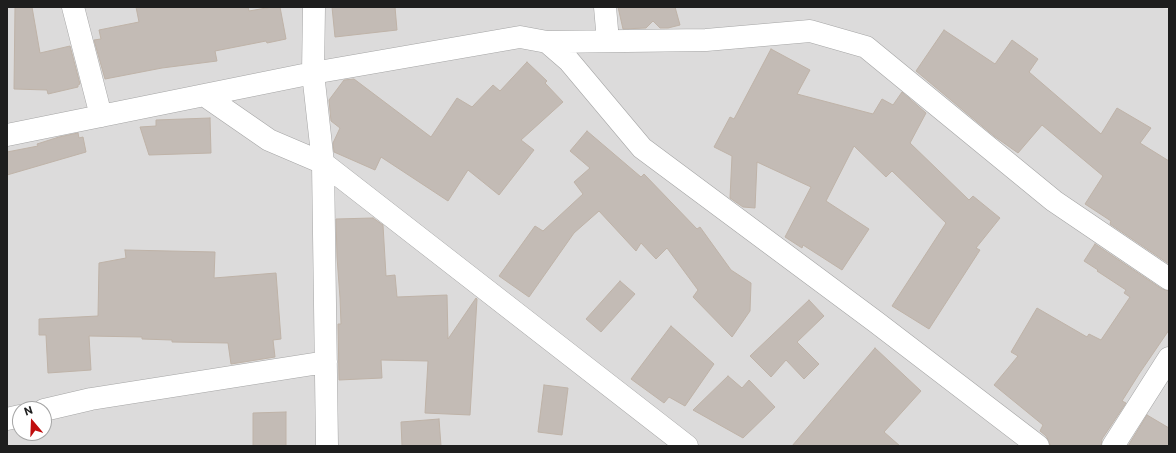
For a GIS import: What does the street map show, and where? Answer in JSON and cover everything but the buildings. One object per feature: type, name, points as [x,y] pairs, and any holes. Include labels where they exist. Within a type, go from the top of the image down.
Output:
[{"type":"street","points":[[73,7],[101,116]]},
{"type":"street","points":[[314,7],[313,74],[323,163],[327,446]]},
{"type":"street","points":[[605,7],[608,41]]},
{"type":"street","points":[[7,135],[313,74],[520,37],[547,42],[706,40],[810,31],[866,47],[1054,201],[1169,279]]},
{"type":"street","points":[[547,42],[569,61],[642,148],[876,322],[1038,446]]},
{"type":"street","points":[[204,96],[269,140],[323,163],[677,442]]},
{"type":"street","points":[[1113,446],[1169,358]]},
{"type":"street","points":[[52,408],[91,399],[326,362]]},
{"type":"shaded area","points":[[7,7],[1156,7],[1169,9],[1169,446],[7,446]]}]
